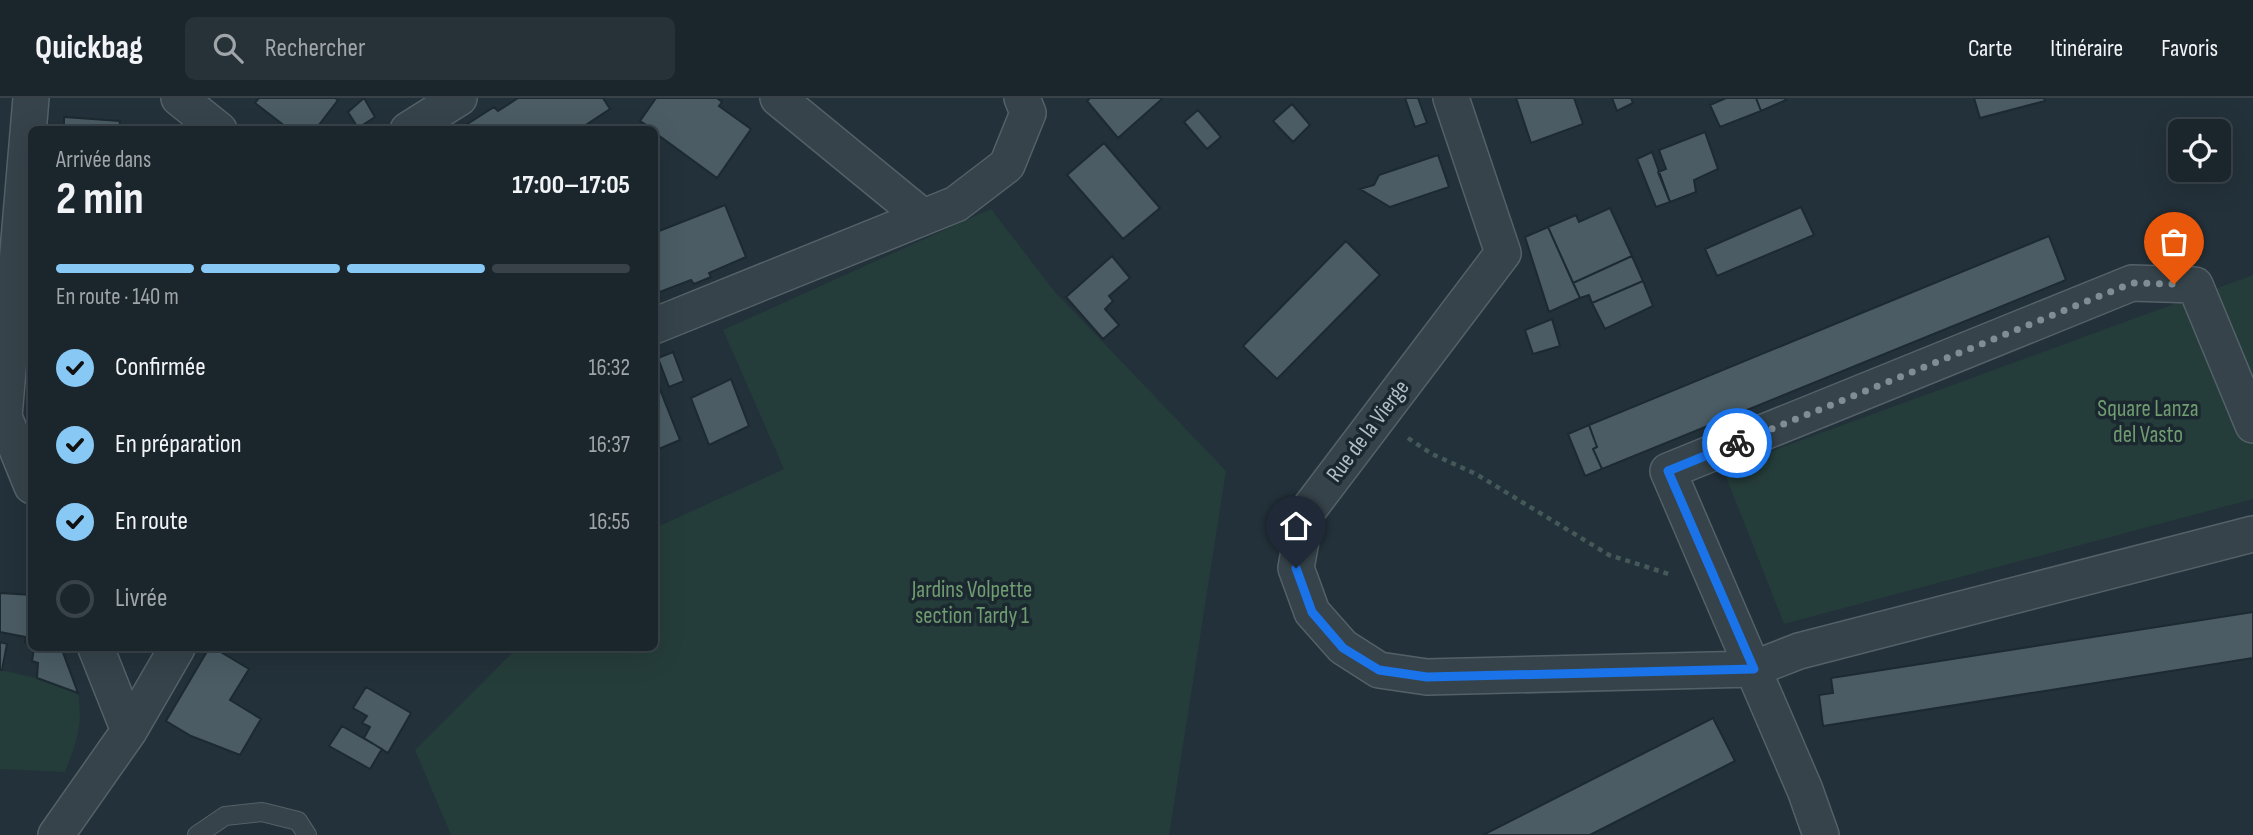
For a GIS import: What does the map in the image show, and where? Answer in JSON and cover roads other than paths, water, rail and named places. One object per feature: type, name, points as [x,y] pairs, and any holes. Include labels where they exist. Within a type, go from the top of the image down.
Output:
[{"type":"street","points":[[28,126],[31,98]]},
{"type":"street","points":[[179,98],[214,126]]},
{"type":"street","points":[[414,126],[459,98]]},
{"type":"street","points":[[778,98],[923,218]]},
{"type":"street","points":[[658,325],[956,204],[1007,165],[1028,113],[1022,98]]},
{"type":"street","name":"Rue de la Vierge","points":[[1451,98],[1503,253],[1306,513],[1296,568],[1312,612],[1343,648],[1379,670],[1427,677],[1754,669]]},
{"type":"street","points":[[28,131],[2,416],[28,477]]},
{"type":"street","points":[[1821,835],[1805,790],[1668,471],[2132,283],[2195,285],[2253,425]]},
{"type":"street","points":[[1754,669],[1799,651],[2253,534]]},
{"type":"street","points":[[97,651],[129,731]]},
{"type":"street","points":[[56,835],[129,731],[175,651]]},
{"type":"lane","points":[[197,835],[225,816],[262,812],[298,821],[307,835]]},
{"type":"park label","name":"Square Lanza del Vasto","points":[[2148,422]]},
{"type":"park label","name":"Jardins Volpette section Tardy 1","points":[[972,603]]}]
